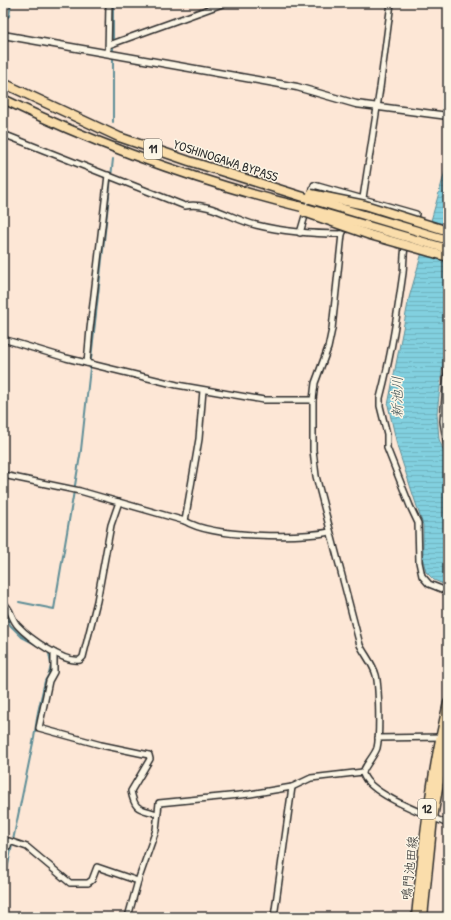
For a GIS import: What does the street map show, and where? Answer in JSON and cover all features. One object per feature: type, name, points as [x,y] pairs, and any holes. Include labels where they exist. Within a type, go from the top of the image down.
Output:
[{"type":"main road","name":"YOSHINOGAWA BYPASS","points":[[3,83],[119,137],[284,191],[310,197],[448,240]]},
{"type":"main road","name":"YOSHINOGAWA BYPASS","points":[[3,99],[42,118],[143,159],[246,193],[448,249]]},
{"type":"main road","name":"11","points":[[310,197],[365,205],[448,231]]},
{"type":"main road","points":[[305,210],[370,235],[448,257]]},
{"type":"main road","name":"鳴門池田線","points":[[416,917],[448,703]]},
{"type":"main road","name":"鳴門池田線","points":[[444,737],[448,728]]},
{"type":"main road","name":"鳴門池田線","points":[[423,917],[430,816]]},
{"type":"street","points":[[108,53],[109,3]]},
{"type":"street","points":[[109,45],[225,3]]},
{"type":"street","points":[[363,772],[374,755],[378,738],[377,679],[360,645],[330,532],[314,461],[314,400],[315,383],[328,348],[332,329],[342,234],[363,198],[391,3]]},
{"type":"street","points":[[3,35],[297,88],[332,99],[377,107],[448,116]]},
{"type":"street","points":[[3,134],[185,206],[196,204],[254,225],[300,232],[342,234]]},
{"type":"street","points":[[87,363],[108,175]]},
{"type":"street","points":[[300,232],[314,185],[416,214],[403,252],[403,272],[392,347],[380,398],[380,406],[387,434],[387,448],[418,523],[419,562],[422,576],[430,584],[444,590],[448,594]]},
{"type":"street","points":[[3,340],[87,363],[203,390],[264,400],[314,400]]},
{"type":"street","points":[[448,362],[442,422],[448,452]]},
{"type":"street","points":[[185,521],[199,440],[203,390]]},
{"type":"street","points":[[3,475],[80,491],[185,521],[193,526],[224,532],[295,536],[330,532]]},
{"type":"street","points":[[3,603],[7,605],[18,626],[30,637],[54,652],[77,661],[80,660],[83,657],[97,601],[111,525],[119,502]]},
{"type":"street","points":[[54,652],[54,672],[49,680],[39,728],[101,745],[149,755],[150,759],[131,791],[134,804],[137,808],[157,814]]},
{"type":"street","points":[[378,738],[444,737]]},
{"type":"street","points":[[363,772],[365,778],[378,791],[448,824]]},
{"type":"street","points":[[128,917],[138,881],[156,830],[159,803],[250,794],[292,787],[311,778],[363,772]]},
{"type":"street","points":[[274,917],[292,787]]},
{"type":"street","points":[[3,845],[8,846],[9,841],[27,847],[70,883],[88,883],[92,880],[97,867],[138,881]]},
{"type":"water","name":"新池川","points":[[448,161],[448,321],[437,413],[439,439],[448,463],[448,586],[434,580],[426,572],[423,560],[423,525],[398,449],[388,405],[409,298]]},
{"type":"waterway","points":[[3,19],[9,16],[11,3]]},
{"type":"waterway","points":[[113,3],[113,122]]},
{"type":"waterway","points":[[19,602],[54,609],[81,450],[113,159]]},
{"type":"waterway","points":[[3,608],[10,625],[22,637],[37,645]]},
{"type":"waterway","points":[[3,889],[38,712],[45,681],[49,674],[51,665],[49,653],[46,650]]}]
